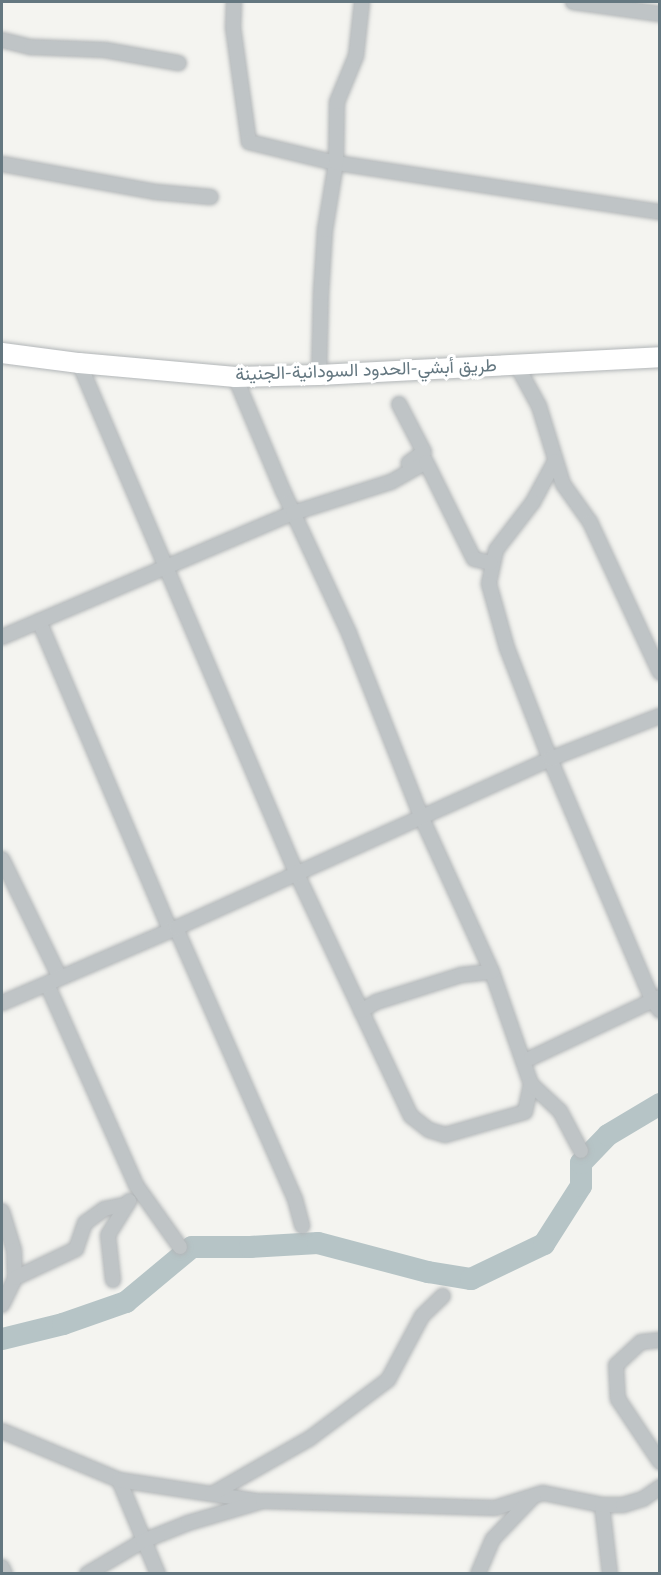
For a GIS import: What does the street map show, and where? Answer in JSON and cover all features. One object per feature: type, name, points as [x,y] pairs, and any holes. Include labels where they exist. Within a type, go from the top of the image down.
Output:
[{"type":"highway","points":[[2,342],[179,367],[232,365],[319,370]]},
{"type":"highway","points":[[421,364],[660,346]]},
{"type":"highway","name":"طريق أبشي-الحدود السودانية-الجنينة","points":[[2,352],[79,363],[179,367],[235,377],[421,364],[516,364],[660,357]]},
{"type":"street","points":[[234,2],[233,27],[249,142],[336,163],[660,212]]},
{"type":"street","points":[[319,370],[325,230],[336,163],[337,102],[356,56],[362,2]]},
{"type":"street","points":[[573,2],[660,14]]},
{"type":"street","points":[[2,40],[31,46],[105,50],[179,63]]},
{"type":"street","points":[[2,164],[156,192],[211,197]]},
{"type":"street","points":[[79,363],[296,872],[411,1116],[429,1130],[446,1135],[525,1112],[531,1084]]},
{"type":"street","points":[[516,364],[539,406],[563,484],[590,522],[660,673]]},
{"type":"street","points":[[235,377],[293,513],[349,633],[422,816],[492,972],[531,1084],[560,1111],[581,1151]]},
{"type":"street","points":[[348,495],[395,472],[424,452],[399,404]]},
{"type":"street","points":[[531,1058],[657,1003],[550,759],[507,648],[489,584],[491,563],[496,550],[533,502],[555,461]]},
{"type":"street","points":[[2,637],[293,513],[392,482],[426,462],[474,559],[491,563]]},
{"type":"street","points":[[39,621],[173,929],[295,1199],[302,1226]]},
{"type":"street","points":[[2,1003],[173,929],[550,759],[660,716]]},
{"type":"street","points":[[2,859],[136,1185],[180,1247]]},
{"type":"street","points":[[361,1011],[376,1002],[461,975],[492,972]]},
{"type":"street","points":[[113,1280],[108,1234],[136,1185]]},
{"type":"street","points":[[15,1278],[76,1249],[85,1222],[104,1209],[127,1204]]},
{"type":"street","points":[[2,1211],[14,1250],[15,1278],[2,1305]]},
{"type":"street","points":[[212,1494],[309,1439],[388,1380],[422,1316],[443,1296]]},
{"type":"street","points":[[660,1340],[641,1342],[616,1365],[618,1399],[660,1462]]},
{"type":"street","points":[[2,1431],[120,1480],[263,1501],[495,1508],[543,1494],[602,1505],[623,1505],[643,1499],[660,1487]]},
{"type":"street","points":[[120,1480],[158,1574]]},
{"type":"street","points":[[478,1574],[493,1539],[534,1495]]},
{"type":"street","points":[[87,1574],[143,1541],[188,1523],[263,1501]]},
{"type":"street","points":[[602,1505],[610,1574]]},
{"type":"street","points":[[2,1567],[5,1574]]},
{"type":"waterway","points":[[2,1339],[63,1324],[126,1302],[192,1247],[250,1247],[318,1243],[428,1272],[471,1279],[544,1244],[581,1186],[581,1163],[608,1135],[660,1104]]}]
